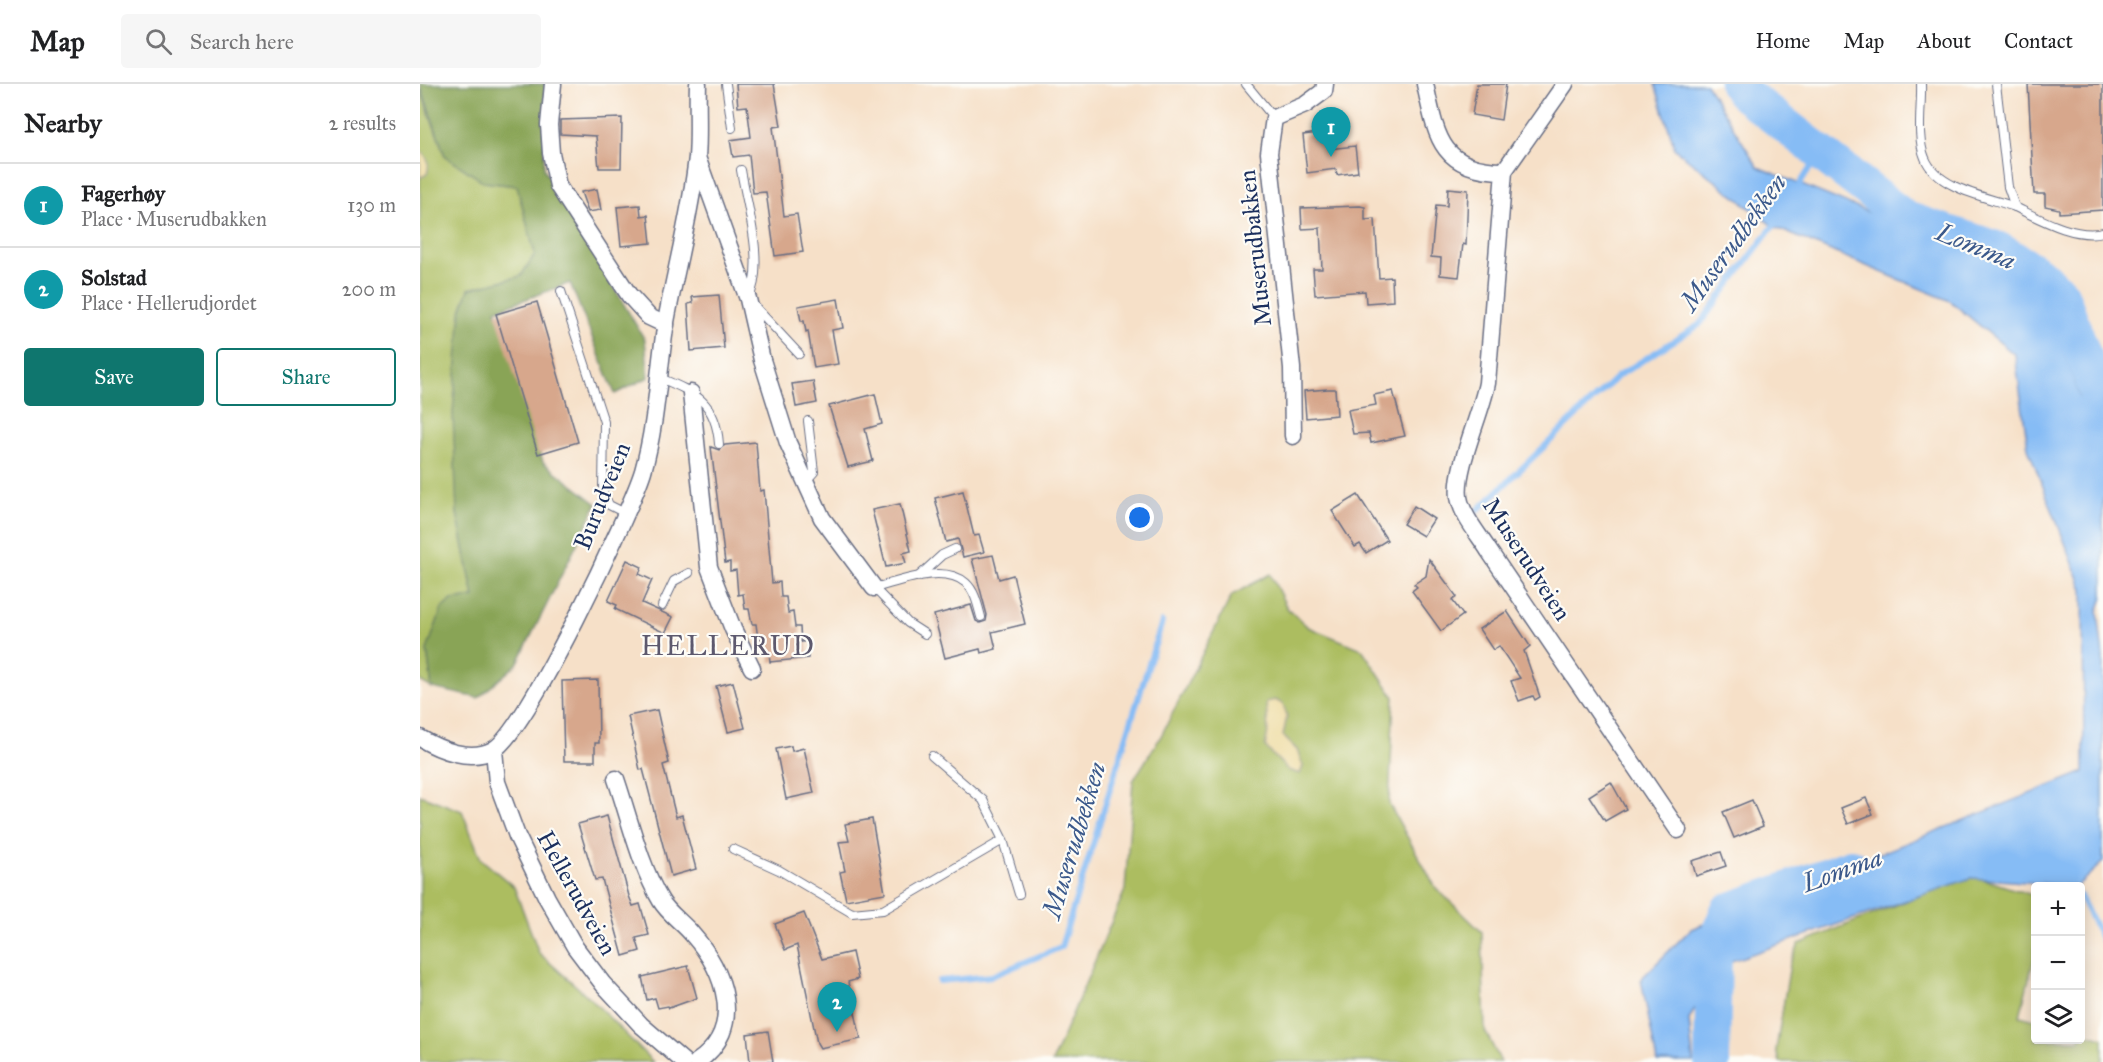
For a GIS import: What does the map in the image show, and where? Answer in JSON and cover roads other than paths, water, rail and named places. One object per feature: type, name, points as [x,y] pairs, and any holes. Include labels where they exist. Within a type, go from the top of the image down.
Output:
[{"type":"street","points":[[553,84],[550,135],[558,186],[629,295],[649,317],[666,325]]},
{"type":"street","name":"Burudveien","points":[[494,750],[519,720],[556,658],[643,471],[666,381],[666,325],[684,238],[697,156],[698,84]]},
{"type":"street","points":[[1274,118],[1305,105],[1324,91],[1325,84]]},
{"type":"street","points":[[1425,84],[1437,138],[1447,151],[1458,161],[1476,167],[1504,171],[1565,84]]},
{"type":"street","name":"Muserudbakken","points":[[1274,118],[1269,153],[1292,368],[1293,436]]},
{"type":"street","name":"Burudveien","points":[[697,156],[724,239],[748,299],[765,370],[788,442],[822,518],[874,588]]},
{"type":"street","name":"Muserudveien","points":[[1504,171],[1487,383],[1483,407],[1463,466],[1459,498],[1484,543],[1678,830]]},
{"type":"street","points":[[691,393],[709,567],[733,629],[752,668]]},
{"type":"street","points":[[420,738],[438,749],[470,755],[494,750]]},
{"type":"street","name":"Hellerudveien","points":[[494,750],[497,782],[517,836],[547,898],[575,947],[603,984],[641,1025],[684,1062]]},
{"type":"street","points":[[616,779],[661,902],[694,936],[718,972],[727,1004],[720,1041],[697,1062]]},
{"type":"lane","points":[[726,84],[732,128]]},
{"type":"lane","points":[[1246,84],[1274,118]]},
{"type":"lane","points":[[1921,84],[1922,144],[1925,158],[1940,177],[1964,189],[2015,207],[2048,224],[2083,232],[2103,232]]},
{"type":"lane","points":[[1996,84],[2008,187],[2015,207]]},
{"type":"lane","points":[[741,170],[755,250],[756,285],[748,299],[799,354]]},
{"type":"lane","points":[[561,291],[604,422],[603,492],[609,505],[625,513]]},
{"type":"lane","points":[[666,381],[691,393],[711,410],[719,444]]},
{"type":"lane","points":[[806,481],[814,472],[808,422]]},
{"type":"lane","points":[[918,578],[942,555],[955,549]]},
{"type":"lane","points":[[662,606],[674,582],[689,573]]},
{"type":"lane","points":[[874,588],[941,574],[958,578],[967,584],[981,617]]},
{"type":"lane","points":[[874,588],[908,623],[926,634]]},
{"type":"lane","points":[[932,756],[983,800],[1003,840],[1019,894]]},
{"type":"lane","points":[[733,849],[778,870],[852,913],[883,910],[1003,840]]},
{"type":"water","points":[[1655,84],[1706,84],[1758,167],[2041,283],[2103,465],[2103,597],[2098,612],[2103,657],[2103,862],[2081,882],[2031,883],[1971,878],[1717,966],[1689,1020],[1693,1062],[1657,1062],[1641,979],[1691,929],[2084,772],[2083,589],[2028,448],[2015,355],[1950,301],[1774,227],[1675,149]]},
{"type":"waterway","name":"Lomma","points":[[1737,84],[1746,95],[1906,219],[1997,249],[2039,274],[2061,294],[2097,392],[2103,480]]},
{"type":"waterway","name":"Muserudbekken","points":[[1797,189],[1820,152]]},
{"type":"waterway","name":"Muserudbekken","points":[[1478,510],[1618,376],[1699,325],[1777,221]]},
{"type":"waterway","name":"Muserudbekken","points":[[939,981],[992,976],[1061,947],[1162,622]]},
{"type":"waterway","name":"Lomma","points":[[1712,1062],[1714,947],[1728,911],[1851,867]]},
{"type":"waterway","points":[[2085,906],[2103,942]]},
{"type":"place","name":"Fagerhøy","points":[[1331,157]]},
{"type":"place","name":"Solstad","points":[[837,1032]]},
{"type":"district","name":"HELLERUD","points":[[728,645]]}]
